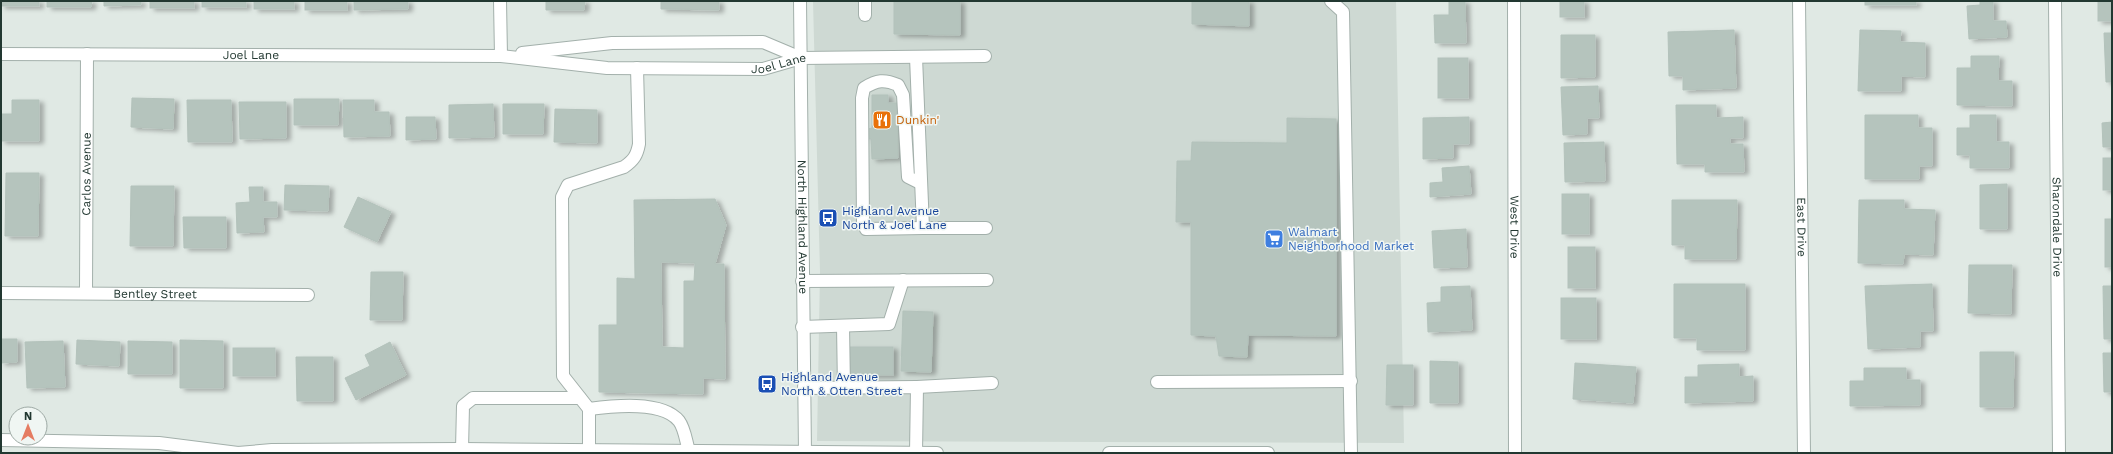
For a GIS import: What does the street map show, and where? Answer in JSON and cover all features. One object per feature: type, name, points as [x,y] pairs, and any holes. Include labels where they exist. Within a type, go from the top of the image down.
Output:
[{"type":"street","points":[[500,1],[501,56]]},
{"type":"street","name":"North Highland Avenue","points":[[800,1],[802,327],[805,453]]},
{"type":"street","points":[[865,1],[865,16]]},
{"type":"street","points":[[1331,1],[1343,12],[1351,381],[1351,453]]},
{"type":"street","name":"West Drive","points":[[1514,1],[1515,453]]},
{"type":"street","name":"East Drive","points":[[1799,1],[1804,453]]},
{"type":"street","name":"Sharondale Drive","points":[[2055,1],[2060,453]]},
{"type":"street","name":"Joel Lane","points":[[501,56],[612,43],[763,42],[801,58]]},
{"type":"street","name":"Joel Lane","points":[[1,54],[501,56],[607,68],[763,69],[801,58]]},
{"type":"street","name":"Carlos Avenue","points":[[86,293],[87,54]]},
{"type":"street","points":[[801,58],[986,56]]},
{"type":"street","points":[[916,57],[923,228]]},
{"type":"street","points":[[590,450],[589,409],[563,376],[562,197],[568,185],[624,166],[632,162],[637,154],[639,144],[637,68]]},
{"type":"street","points":[[920,183],[908,176],[903,95],[898,85],[889,81],[878,80],[864,88],[862,98],[863,223],[866,229],[986,228]]},
{"type":"street","points":[[802,327],[889,324],[903,280]]},
{"type":"street","points":[[802,281],[987,280]]},
{"type":"street","name":"Bentley Street","points":[[1,293],[308,295]]},
{"type":"street","points":[[843,326],[844,388]]},
{"type":"street","points":[[1157,382],[1351,381]]},
{"type":"street","points":[[804,388],[917,387],[992,383]]},
{"type":"street","points":[[916,453],[917,387]]},
{"type":"street","points":[[462,449],[463,406],[473,398],[580,398]]},
{"type":"street","points":[[589,409],[612,406],[653,407],[670,414],[678,420],[683,428],[689,451]]},
{"type":"street","points":[[1,440],[159,443],[238,453],[272,450],[462,449],[936,453]]},
{"type":"street","points":[[1109,453],[1268,453]]},
{"type":"shaded area","points":[[813,1],[1396,1],[1404,443],[817,441],[820,272]]},
{"type":"building","points":[[1,1],[39,1],[39,6],[1,6]]},
{"type":"building","points":[[47,1],[92,1],[91,7],[47,7]]},
{"type":"building","points":[[104,1],[141,1],[141,5],[104,6]]},
{"type":"building","points":[[150,1],[194,1],[194,8],[150,8]]},
{"type":"building","points":[[202,1],[246,1],[246,7],[202,7]]},
{"type":"building","points":[[254,1],[294,1],[294,9],[254,9]]},
{"type":"building","points":[[305,1],[347,1],[347,10],[305,10]]},
{"type":"building","points":[[354,1],[408,1],[408,9],[354,10]]},
{"type":"building","points":[[546,1],[585,1],[584,10],[546,10]]},
{"type":"building","points":[[661,1],[719,1],[719,10],[661,9]]},
{"type":"building","points":[[894,1],[960,1],[960,35],[894,34]]},
{"type":"building","points":[[1192,1],[1249,1],[1249,26],[1192,24]]},
{"type":"building","points":[[1449,1],[1465,1],[1466,43],[1435,43],[1434,15],[1449,15]]},
{"type":"building","points":[[1560,1],[1584,1],[1584,17],[1560,17]]},
{"type":"building","points":[[1865,1],[1916,1],[1916,5],[1865,5]]},
{"type":"building","points":[[1980,1],[1993,1],[1993,21],[2006,21],[2007,37],[1969,39],[1967,6],[1980,5]]},
{"type":"building","points":[[2098,1],[2112,1],[2112,21],[2098,21]]},
{"type":"building","points":[[1734,30],[1736,88],[1683,90],[1683,76],[1669,76],[1668,32]]},
{"type":"building","points":[[1860,30],[1901,31],[1900,42],[1925,43],[1925,77],[1901,76],[1901,91],[1858,91]]},
{"type":"building","points":[[2104,33],[2112,33],[2112,82],[2106,82]]},
{"type":"building","points":[[1561,35],[1595,35],[1595,77],[1561,78]]},
{"type":"building","points":[[1971,56],[1999,56],[1998,81],[2012,81],[2012,106],[1957,105],[1957,68],[1971,68]]},
{"type":"building","points":[[1438,58],[1468,58],[1468,98],[1438,98]]},
{"type":"building","points":[[1598,86],[1599,118],[1587,118],[1587,134],[1563,135],[1561,87]]},
{"type":"building","points":[[872,95],[888,95],[888,103],[897,103],[898,158],[872,159],[871,139],[868,139],[868,129],[872,128]]},
{"type":"building","points":[[132,98],[174,99],[173,129],[131,127]]},
{"type":"building","points":[[294,99],[339,99],[338,125],[294,125]]},
{"type":"building","points":[[12,100],[39,100],[39,141],[1,141],[1,114],[12,114]]},
{"type":"building","points":[[187,100],[231,100],[232,142],[188,142]]},
{"type":"building","points":[[343,100],[374,100],[374,112],[389,112],[390,136],[344,137]]},
{"type":"building","points":[[239,102],[286,102],[286,138],[240,139]]},
{"type":"building","points":[[493,104],[494,137],[449,138],[449,105]]},
{"type":"building","points":[[503,104],[544,104],[543,134],[503,134]]},
{"type":"building","points":[[1676,105],[1716,105],[1716,118],[1743,117],[1743,138],[1730,138],[1730,144],[1743,144],[1744,172],[1705,172],[1705,164],[1677,164]]},
{"type":"building","points":[[555,109],[597,110],[597,143],[554,142]]},
{"type":"building","points":[[1865,115],[1918,115],[1918,128],[1932,128],[1932,166],[1919,166],[1919,179],[1865,179]]},
{"type":"building","points":[[1970,115],[1996,115],[1996,142],[2009,142],[2009,168],[1970,168],[1970,155],[1957,155],[1957,128],[1970,128]]},
{"type":"building","points":[[406,117],[435,117],[436,139],[406,140]]},
{"type":"building","points":[[1469,117],[1469,144],[1453,144],[1453,158],[1423,159],[1423,118]]},
{"type":"building","points":[[1287,118],[1336,119],[1336,336],[1248,335],[1247,357],[1219,356],[1216,336],[1191,335],[1191,222],[1176,222],[1177,161],[1191,161],[1192,142],[1287,143]]},
{"type":"building","points":[[2112,122],[2112,147],[2103,147],[2102,123]]},
{"type":"building","points":[[1604,142],[1605,181],[1565,182],[1564,143]]},
{"type":"building","points":[[2103,158],[2112,158],[2112,190],[2103,190]]},
{"type":"building","points":[[1469,166],[1471,194],[1430,197],[1430,183],[1443,182],[1442,168]]},
{"type":"building","points":[[6,173],[39,173],[38,236],[5,236]]},
{"type":"building","points":[[2007,184],[2007,229],[1980,229],[1980,185]]},
{"type":"building","points":[[285,185],[329,186],[328,211],[284,210]]},
{"type":"building","points":[[131,186],[174,186],[173,246],[130,246]]},
{"type":"building","points":[[249,187],[263,187],[263,202],[277,202],[277,217],[263,217],[264,232],[237,233],[236,203],[250,202]]},
{"type":"building","points":[[1562,194],[1589,194],[1589,234],[1562,234]]},
{"type":"building","points":[[358,197],[391,212],[377,242],[344,227]]},
{"type":"building","points":[[715,199],[726,225],[715,264],[724,264],[725,379],[703,378],[703,394],[599,392],[599,325],[617,325],[617,278],[635,279],[634,200]],"holes":[[[661,262],[695,263],[694,281],[684,281],[684,348],[662,347]]]},
{"type":"building","points":[[1672,200],[1737,200],[1736,259],[1685,259],[1685,245],[1672,245]]},
{"type":"building","points":[[1859,200],[1904,200],[1904,209],[1935,210],[1933,255],[1904,254],[1903,264],[1858,263]]},
{"type":"building","points":[[183,217],[226,217],[226,248],[184,248]]},
{"type":"building","points":[[2105,219],[2112,219],[2112,267],[2105,267]]},
{"type":"building","points":[[1466,229],[1467,267],[1434,268],[1432,231]]},
{"type":"building","points":[[1568,247],[1595,247],[1595,288],[1568,288]]},
{"type":"building","points":[[1969,265],[2012,265],[2011,314],[1968,313]]},
{"type":"building","points":[[371,272],[403,272],[402,320],[370,320]]},
{"type":"building","points":[[1674,284],[1745,284],[1745,350],[1697,350],[1697,338],[1674,338]]},
{"type":"building","points":[[1932,284],[1933,331],[1920,331],[1920,347],[1868,349],[1865,286]]},
{"type":"building","points":[[1470,286],[1472,330],[1428,332],[1427,303],[1441,302],[1441,287]]},
{"type":"building","points":[[2103,286],[2112,286],[2112,339],[2104,339]]},
{"type":"building","points":[[1561,298],[1596,298],[1596,339],[1561,339]]},
{"type":"building","points":[[903,311],[933,312],[931,372],[901,371]]},
{"type":"building","points":[[1,339],[17,339],[17,362],[1,363]]},
{"type":"building","points":[[77,340],[120,342],[119,366],[76,364]]},
{"type":"building","points":[[180,340],[223,341],[223,388],[180,388]]},
{"type":"building","points":[[63,341],[65,387],[27,388],[25,342]]},
{"type":"building","points":[[128,341],[172,342],[172,374],[128,374]]},
{"type":"building","points":[[390,342],[406,375],[356,400],[345,378],[370,366],[365,355]]},
{"type":"building","points":[[849,347],[893,347],[893,375],[849,375]]},
{"type":"building","points":[[233,348],[275,348],[275,376],[233,376]]},
{"type":"building","points":[[1980,352],[2014,352],[2013,407],[1980,407]]},
{"type":"building","points":[[2103,353],[2112,353],[2112,392],[2104,392]]},
{"type":"building","points":[[296,357],[333,357],[333,401],[297,401]]},
{"type":"building","points":[[1430,361],[1458,362],[1458,403],[1430,403]]},
{"type":"building","points":[[1575,363],[1636,367],[1633,403],[1573,399]]},
{"type":"building","points":[[1739,364],[1739,377],[1753,376],[1753,401],[1685,403],[1685,377],[1698,377],[1698,365]]},
{"type":"building","points":[[1387,365],[1413,365],[1413,405],[1386,405]]},
{"type":"building","points":[[1864,368],[1906,368],[1906,380],[1920,380],[1920,405],[1850,406],[1850,381],[1864,381]]},
{"type":"place","name":"Dunkin'","points":[[882,120]]},
{"type":"place","name":"Highland Avenue North & Joel Lane","points":[[828,218]]},
{"type":"place","name":"Walmart Neighborhood Market","points":[[1274,239]]},
{"type":"place","name":"Highland Avenue North & Otten Street","points":[[767,384]]}]
